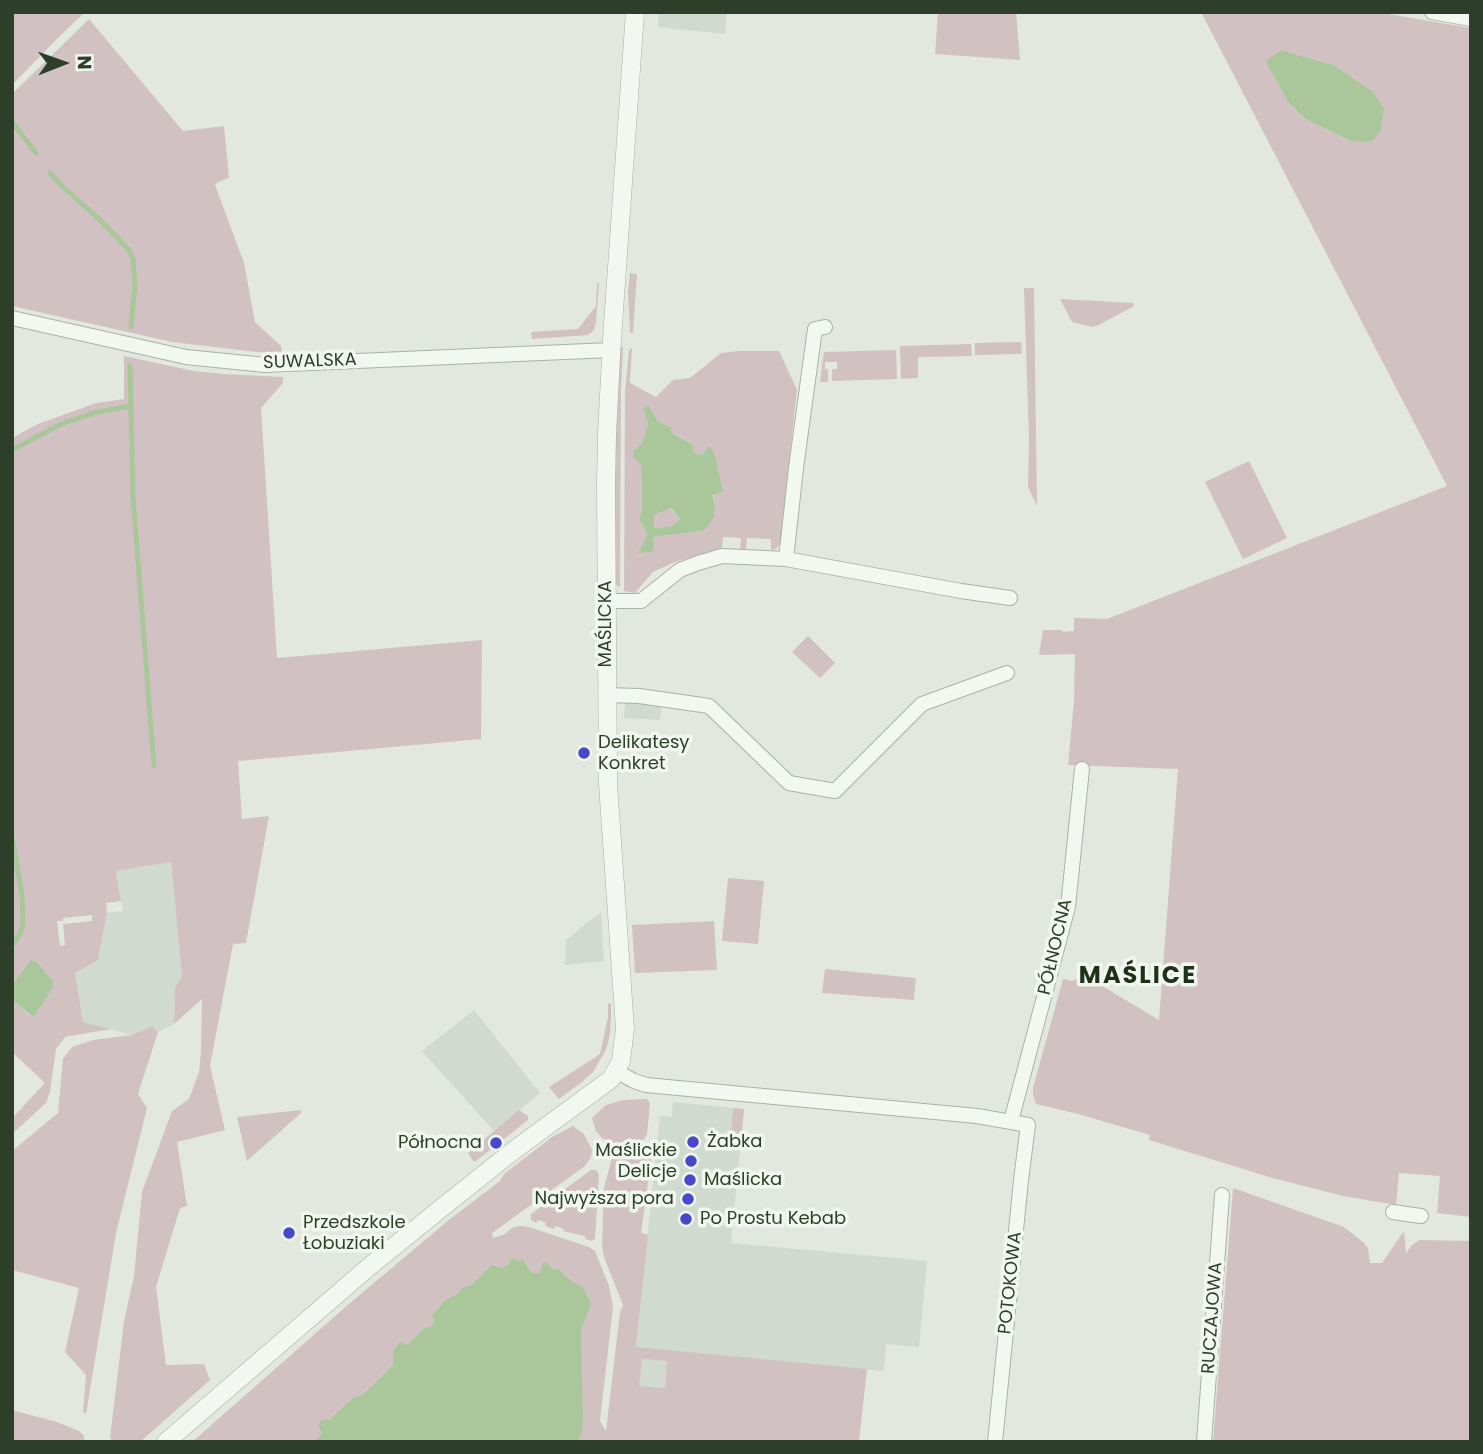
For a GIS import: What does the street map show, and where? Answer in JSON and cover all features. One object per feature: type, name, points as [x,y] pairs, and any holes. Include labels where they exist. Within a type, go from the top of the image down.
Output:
[{"type":"street","name":"MAŚLICKA","points":[[617,1071],[623,1052],[625,1029],[609,807],[607,434],[635,12]]},
{"type":"street","points":[[1432,12],[1471,19]]},
{"type":"street","name":"SUWALSKA","points":[[12,318],[186,357],[265,365],[611,349]]},
{"type":"street","points":[[786,559],[815,329],[825,327]]},
{"type":"street","points":[[606,601],[641,601],[680,570],[722,556],[786,559],[1010,598]]},
{"type":"street","points":[[607,695],[639,696],[709,706],[789,783],[835,791],[922,704],[1007,673]]},
{"type":"street","name":"PÓŁNOCNA","points":[[1011,1121],[1066,920],[1082,769]]},
{"type":"street","points":[[166,1442],[369,1266],[513,1151],[600,1088],[617,1071],[646,1085],[1011,1121]]},
{"type":"street","name":"POTOKOWA","points":[[995,1442],[1028,1125],[1011,1121]]},
{"type":"street","name":"RUCZAJOWA","points":[[1204,1442],[1222,1195]]},
{"type":"street","points":[[1393,1212],[1421,1216]]},
{"type":"shaded area","points":[[12,12],[85,12],[12,85]]},
{"type":"shaded area","points":[[659,12],[727,12],[725,34],[658,27]]},
{"type":"shaded area","points":[[938,12],[1016,12],[1020,60],[935,54]]},
{"type":"shaded area","points":[[1201,12],[1376,12],[1471,28],[1471,1217],[1437,1213],[1440,1176],[1399,1173],[1396,1205],[1343,1196],[1269,1177],[1149,1140],[1150,1135],[1036,1104],[1033,1088],[1063,979],[1072,981],[1084,975],[1159,1020],[1178,769],[1068,765],[1075,654],[1039,655],[1043,630],[1074,631],[1074,618],[1107,619],[1447,486]],"holes":[[[1281,50],[1334,65],[1372,91],[1351,141],[1305,119],[1287,101],[1267,61]]]},
{"type":"shaded area","points":[[89,19],[183,131],[224,126],[229,178],[215,185],[244,263],[255,322],[281,346],[282,353],[172,342],[12,306],[12,94]]},
{"type":"shaded area","points":[[1281,50],[1334,65],[1372,91],[1384,109],[1381,130],[1373,140],[1351,141],[1305,119],[1287,101],[1266,61]]},
{"type":"shaded area","points":[[630,273],[637,274],[633,333],[630,333],[628,293]]},
{"type":"shaded area","points":[[597,283],[599,284],[594,330],[588,335],[532,339],[531,332],[578,329],[596,306]]},
{"type":"shaded area","points":[[1024,288],[1034,288],[1037,506],[1028,487]]},
{"type":"shaded area","points":[[1060,299],[1134,303],[1134,306],[1092,327],[1072,322]]},
{"type":"shaded area","points":[[1021,342],[1022,354],[975,355],[975,343]]},
{"type":"shaded area","points":[[971,344],[972,356],[918,357],[918,378],[901,379],[900,346]]},
{"type":"shaded area","points":[[621,347],[620,588],[615,578],[615,484],[618,353]]},
{"type":"shaded area","points":[[632,348],[630,383],[656,397],[673,380],[690,378],[721,353],[779,351],[797,390],[780,544],[776,549],[771,550],[771,539],[747,538],[746,549],[740,549],[741,538],[723,537],[722,548],[675,562],[653,572],[635,593],[624,591],[625,391],[629,350]],"holes":[[[649,405],[657,420],[671,428],[672,433],[693,445],[693,452],[702,455],[709,447],[715,507],[702,531],[653,537],[644,544],[647,537],[639,520],[642,508],[641,464],[634,450],[642,443],[648,424],[643,408]]]},
{"type":"shaded area","points":[[896,350],[897,379],[832,381],[832,369],[837,369],[837,362],[825,362],[828,382],[820,382],[824,352]]},
{"type":"shaded area","points":[[124,356],[194,371],[283,377],[283,383],[261,408],[277,658],[482,640],[481,739],[238,761],[242,819],[269,816],[246,943],[233,944],[210,1066],[225,1130],[177,1142],[187,1206],[180,1208],[156,1287],[166,1365],[204,1364],[210,1380],[140,1442],[114,1442],[110,1438],[124,1321],[134,1276],[142,1192],[172,1111],[189,1099],[199,1072],[201,1051],[202,999],[174,1024],[175,988],[182,976],[171,862],[116,871],[121,901],[106,903],[107,913],[98,960],[75,973],[83,1022],[110,1029],[65,1037],[56,1049],[46,1103],[12,1134],[12,1118],[45,1083],[12,1052],[12,1000],[30,1015],[53,981],[36,961],[31,960],[12,984],[12,438],[38,424],[96,403],[124,399]],"holes":[[[92,915],[92,921],[63,924],[65,945],[60,946],[57,921]]]},
{"type":"shaded area","points":[[649,405],[657,420],[671,428],[672,433],[693,445],[693,452],[702,455],[709,446],[714,452],[723,491],[713,495],[714,517],[708,527],[702,531],[653,537],[654,551],[638,553],[647,536],[639,520],[642,508],[641,464],[633,457],[634,450],[642,443],[648,424],[643,408]],"holes":[[[671,508],[680,519],[672,526],[654,528],[654,515]]]},
{"type":"shaded area","points":[[1249,461],[1287,538],[1243,559],[1205,482]]},
{"type":"shaded area","points":[[670,508],[680,519],[672,526],[654,528],[654,515]]},
{"type":"shaded area","points":[[808,636],[835,663],[820,678],[792,652]]},
{"type":"shaded area","points":[[625,702],[662,707],[660,720],[624,718]]},
{"type":"shaded area","points":[[171,862],[182,976],[175,988],[174,1024],[158,1032],[152,1026],[132,1035],[83,1022],[75,973],[98,960],[107,913],[123,911],[116,871]]},
{"type":"shaded area","points":[[728,878],[764,881],[758,944],[722,941]]},
{"type":"shaded area","points":[[601,912],[604,961],[565,965],[566,940]]},
{"type":"shaded area","points":[[714,921],[717,970],[635,973],[632,925]]},
{"type":"shaded area","points":[[31,960],[36,961],[53,981],[52,989],[34,1016],[12,1000],[12,984]]},
{"type":"shaded area","points":[[825,969],[916,978],[914,1000],[822,993]]},
{"type":"shaded area","points":[[608,1003],[611,1004],[611,1017],[606,1050],[593,1072],[559,1099],[549,1087],[600,1054],[608,1017]]},
{"type":"shaded area","points":[[474,1010],[540,1093],[494,1131],[422,1051]]},
{"type":"shaded area","points":[[152,1026],[158,1032],[138,1094],[147,1108],[116,1233],[86,1414],[83,1412],[86,1375],[65,1352],[79,1288],[12,1270],[12,1151],[58,1113],[63,1059],[72,1047],[93,1040],[132,1035]]},
{"type":"shaded area","points":[[647,1099],[650,1103],[647,1135],[644,1139],[639,1142],[611,1143],[596,1131],[592,1118],[606,1105],[623,1100]]},
{"type":"shaded area","points":[[673,1102],[744,1109],[731,1243],[927,1261],[919,1347],[886,1344],[884,1371],[636,1347],[660,1116],[672,1117]]},
{"type":"shaded area","points":[[733,1108],[744,1109],[740,1150],[730,1148]]},
{"type":"shaded area","points":[[301,1110],[301,1113],[247,1161],[237,1117]]},
{"type":"shaded area","points":[[519,1110],[528,1116],[528,1120],[473,1161],[468,1153]]},
{"type":"shaded area","points":[[573,1126],[584,1134],[592,1150],[591,1157],[585,1166],[492,1233],[493,1238],[505,1234],[511,1228],[529,1227],[595,1251],[609,1286],[613,1307],[600,1421],[606,1431],[623,1305],[602,1246],[604,1188],[613,1154],[624,1147],[651,1149],[652,1154],[641,1233],[648,1235],[636,1347],[867,1369],[859,1442],[578,1442],[582,1431],[581,1331],[590,1304],[584,1288],[560,1270],[531,1272],[524,1260],[502,1268],[492,1265],[472,1284],[455,1294],[432,1326],[424,1328],[387,1371],[362,1395],[352,1398],[329,1420],[315,1442],[192,1442],[350,1303],[552,1137]],"holes":[[[642,1359],[667,1361],[665,1388],[639,1386]]]},
{"type":"shaded area","points":[[591,1170],[596,1170],[599,1174],[595,1239],[585,1239],[585,1236],[531,1220],[531,1214]]},
{"type":"shaded area","points":[[1233,1188],[1344,1227],[1368,1248],[1370,1263],[1382,1263],[1404,1231],[1406,1253],[1419,1240],[1471,1241],[1471,1442],[1213,1442]]},
{"type":"shaded area","points":[[511,1258],[519,1261],[523,1259],[531,1272],[540,1273],[543,1263],[547,1262],[552,1269],[560,1270],[584,1288],[591,1304],[581,1331],[583,1420],[578,1442],[315,1442],[322,1433],[318,1425],[322,1420],[329,1420],[352,1398],[362,1395],[393,1364],[393,1351],[400,1342],[407,1345],[424,1328],[432,1326],[432,1315],[447,1299],[472,1284],[492,1265],[502,1268]]},
{"type":"shaded area","points":[[641,1359],[667,1361],[665,1388],[639,1386]]},
{"type":"shaded area","points":[[12,1410],[79,1431],[84,1436],[84,1442],[12,1442]]},
{"type":"waterway","points":[[12,122],[36,153]]},
{"type":"waterway","points":[[50,173],[129,250],[133,258],[135,286],[131,327]]},
{"type":"waterway","points":[[130,365],[133,497],[154,766]]},
{"type":"waterway","points":[[12,450],[61,424],[97,412],[130,406]]},
{"type":"waterway","points":[[12,837],[22,895],[23,923],[20,934],[12,945]]},
{"type":"place","name":"Delikatesy Konkret","points":[[584,753]]},
{"type":"place","name":"Żabka","points":[[693,1142]]},
{"type":"place","name":"Północna","points":[[496,1143]]},
{"type":"place","name":"Maślickie Delicje","points":[[691,1161]]},
{"type":"place","name":"Maślicka","points":[[690,1180]]},
{"type":"place","name":"Najwyższa pora","points":[[688,1199]]},
{"type":"place","name":"Po Prostu Kebab","points":[[686,1219]]},
{"type":"place","name":"Przedszkole Łobuziaki","points":[[289,1233]]},
{"type":"district","name":"MAŚLICE","points":[[1138,977]]}]
